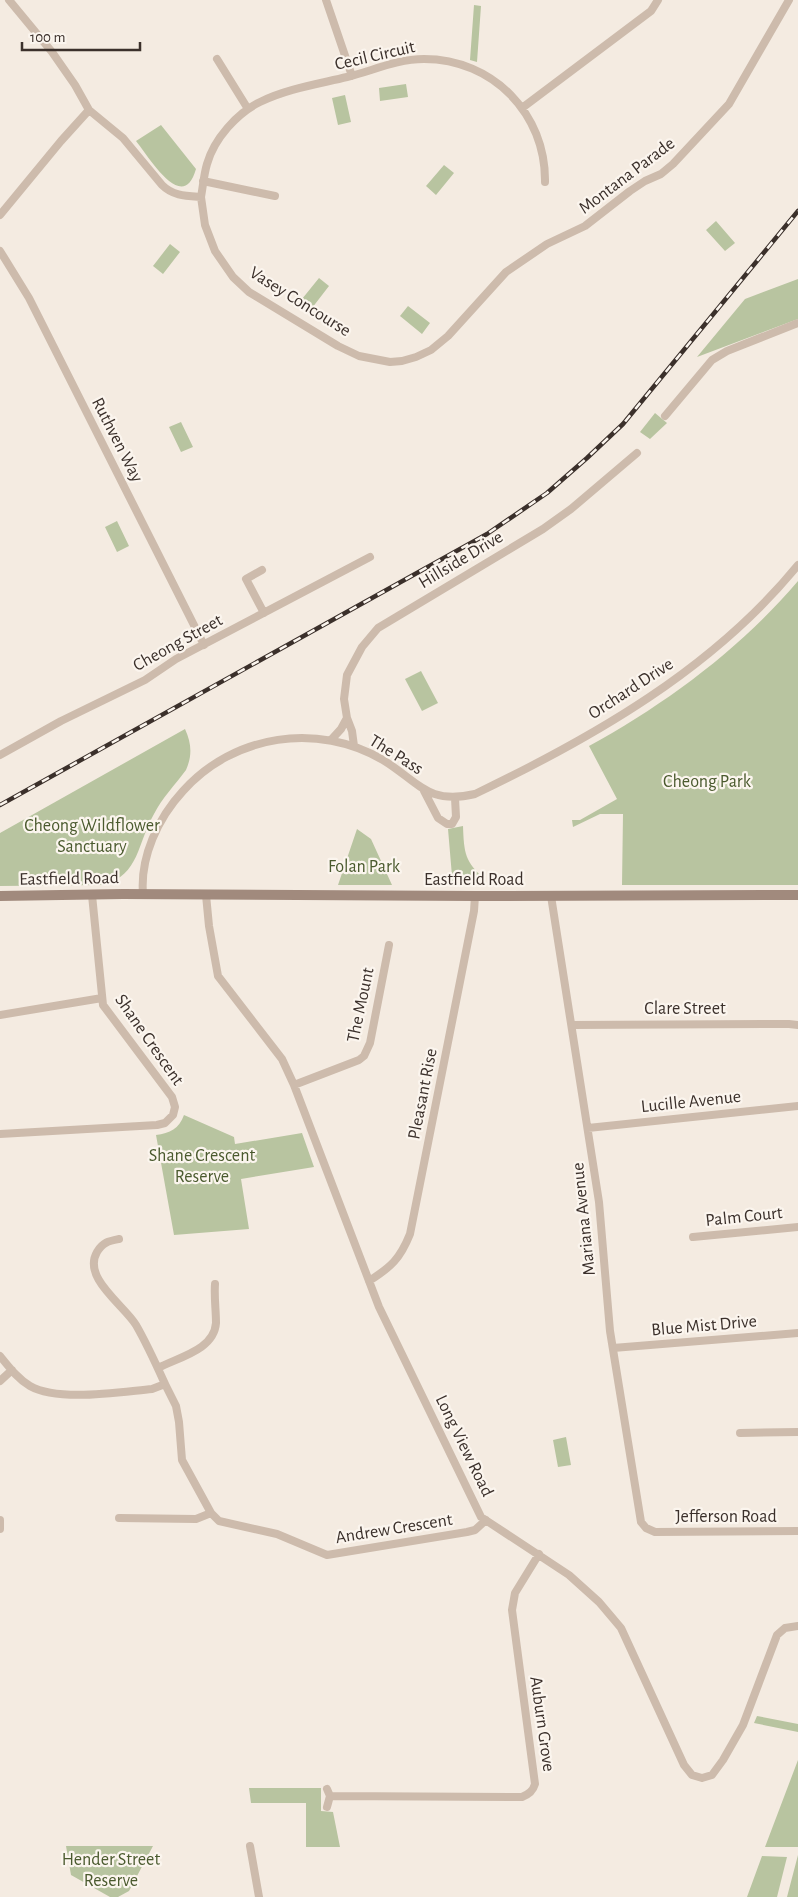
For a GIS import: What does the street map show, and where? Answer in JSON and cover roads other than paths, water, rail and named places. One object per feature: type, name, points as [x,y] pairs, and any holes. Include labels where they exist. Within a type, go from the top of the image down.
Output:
[{"type":"main road","name":"Eastfield Road","points":[[0,896],[92,894],[798,895]]},
{"type":"street","points":[[10,0],[52,52],[75,85],[89,110],[124,138],[168,191],[184,196],[201,197]]},
{"type":"street","points":[[326,0],[352,76]]},
{"type":"street","points":[[522,108],[651,10],[658,0]]},
{"type":"street","name":"Montana Parade","points":[[506,272],[547,244],[585,226],[630,191],[645,181],[661,174],[673,164],[729,104],[789,0]]},
{"type":"street","points":[[216,59],[248,109]]},
{"type":"street","name":"Cecil Circuit","points":[[201,197],[207,163],[219,139],[248,109],[268,98],[410,60],[439,60],[470,68],[494,81],[509,93],[531,121],[539,138],[544,157],[546,182]]},
{"type":"street","points":[[0,215],[89,110]]},
{"type":"street","points":[[203,181],[276,196]]},
{"type":"street","name":"Vasey Concourse","points":[[201,197],[209,238],[233,278],[249,292],[338,346],[359,356],[375,360],[402,361],[431,350],[448,336],[506,272]]},
{"type":"street","name":"Ruthven Way","points":[[0,251],[29,298],[204,645]]},
{"type":"street","points":[[665,416],[712,360],[728,351],[798,324]]},
{"type":"street","name":"Hillside Drive","points":[[354,746],[352,731],[347,718],[344,693],[347,675],[362,647],[378,628],[543,529],[571,509],[637,452]]},
{"type":"street","name":"Cheong Street","points":[[0,755],[61,721],[145,680],[176,659],[370,556]]},
{"type":"street","name":"Orchard Drive","points":[[455,798],[475,794],[496,784],[642,703],[720,645],[781,585],[798,565]]},
{"type":"street","points":[[262,570],[246,579],[264,613]]},
{"type":"street","points":[[331,740],[341,729],[347,718]]},
{"type":"street","name":"The Pass","points":[[143,894],[142,881],[144,870],[155,834],[167,811],[178,796],[199,775],[225,757],[252,745],[293,737],[331,740],[354,746],[385,761],[424,791],[442,797],[455,798],[455,820],[452,824],[447,824],[438,818],[424,791]]},
{"type":"street","name":"Shane Crescent","points":[[0,1134],[157,1125],[169,1120],[173,1115],[175,1107],[172,1097],[104,1005],[92,894]]},
{"type":"street","name":"Long View Road","points":[[206,895],[209,926],[218,976],[282,1059],[294,1085],[379,1307],[481,1516],[569,1575],[598,1602],[620,1628],[684,1765],[690,1773],[697,1777],[706,1777],[716,1772],[743,1725],[776,1636],[784,1628],[798,1626]]},
{"type":"street","name":"Pleasant Rise","points":[[368,1281],[388,1269],[398,1258],[410,1234],[474,911],[475,896]]},
{"type":"street","name":"Mariana Avenue","points":[[551,896],[599,1202],[613,1348],[640,1518],[646,1528],[654,1532]]},
{"type":"street","name":"The Mount","points":[[294,1085],[351,1064],[364,1056],[370,1043],[389,945]]},
{"type":"street","points":[[0,1015],[102,998]]},
{"type":"street","name":"Clare Street","points":[[572,1025],[798,1025]]},
{"type":"street","name":"Lucille Avenue","points":[[588,1128],[798,1106]]},
{"type":"street","name":"Palm Court","points":[[693,1238],[798,1226]]},
{"type":"street","points":[[119,1239],[107,1241],[95,1254],[96,1277],[136,1325],[166,1384],[178,1414],[182,1460],[211,1513],[196,1519],[119,1518]]},
{"type":"street","points":[[158,1368],[203,1347],[209,1341],[216,1325],[215,1284]]},
{"type":"street","name":"Blue Mist Drive","points":[[613,1348],[798,1333]]},
{"type":"street","points":[[0,1356],[29,1385],[57,1394],[152,1390],[166,1384]]},
{"type":"street","points":[[0,1381],[12,1370]]},
{"type":"street","points":[[740,1433],[798,1432]]},
{"type":"street","name":"Andrew Crescent","points":[[211,1513],[219,1521],[277,1534],[327,1555],[467,1532],[475,1530],[486,1520]]},
{"type":"street","points":[[0,1520],[0,1529]]},
{"type":"street","name":"Jefferson Road","points":[[654,1532],[798,1531]]},
{"type":"street","name":"Auburn Grove","points":[[327,1807],[329,1793],[522,1797],[528,1795],[533,1790],[535,1784],[512,1610],[515,1593],[540,1554]]},
{"type":"street","points":[[250,1846],[259,1897]]},
{"type":"railway","points":[[0,805],[487,534],[547,493],[623,424],[798,211]]},
{"type":"park label","name":"Cheong Park","points":[[707,782]]},
{"type":"park label","name":"Cheong Wildflower Sanctuary","points":[[92,836]]},
{"type":"park label","name":"Folan Park","points":[[364,867]]},
{"type":"park label","name":"Shane Crescent Reserve","points":[[202,1166]]},
{"type":"park label","name":"Hender Street Reserve","points":[[111,1870]]}]
